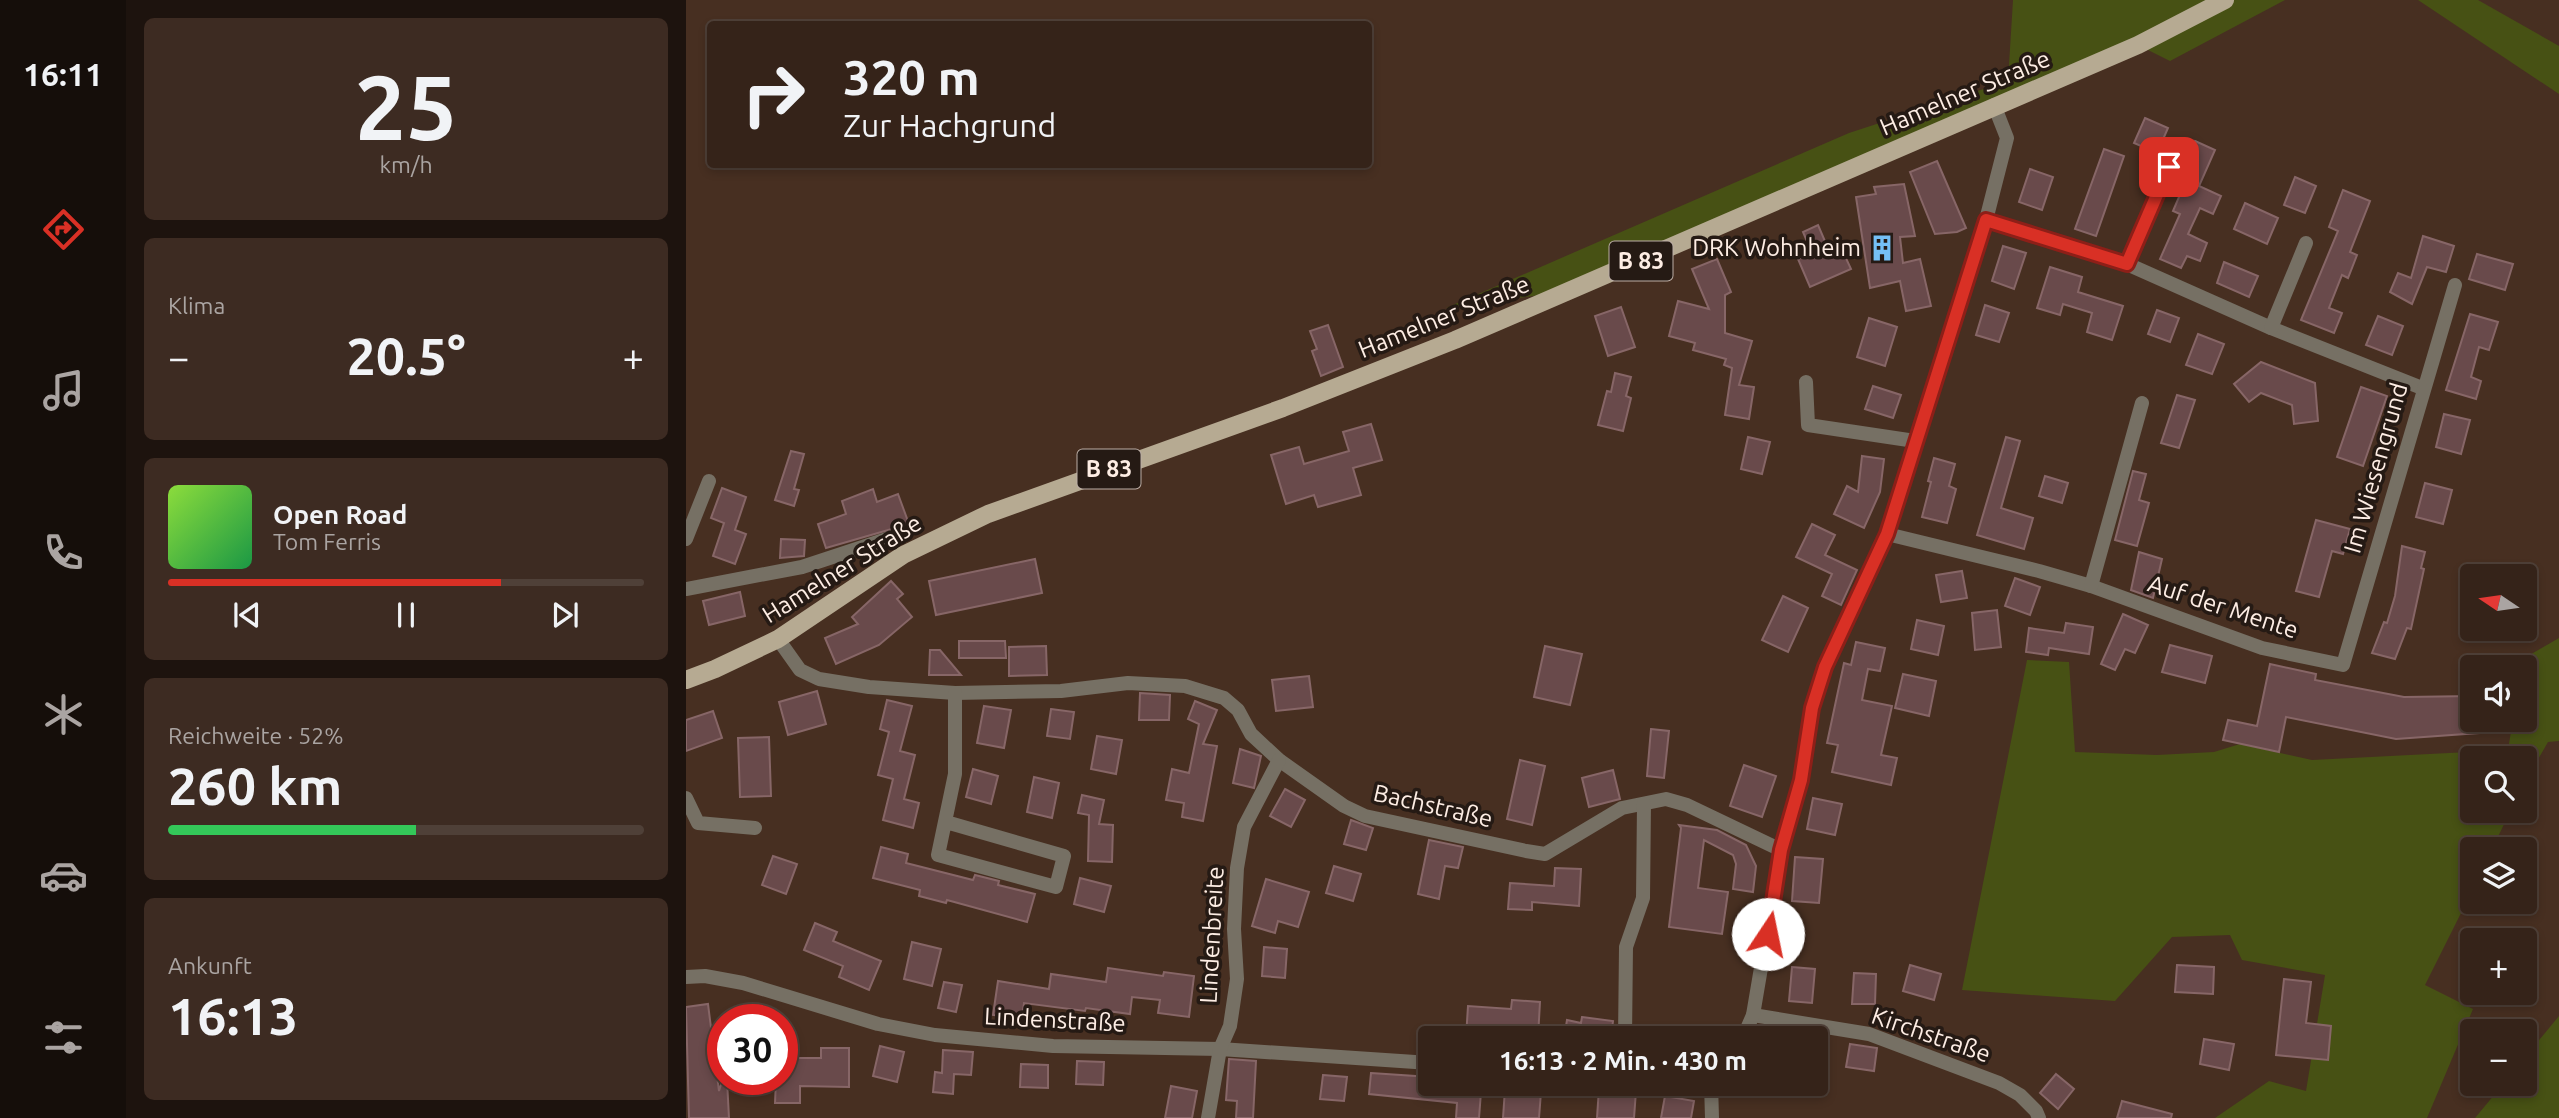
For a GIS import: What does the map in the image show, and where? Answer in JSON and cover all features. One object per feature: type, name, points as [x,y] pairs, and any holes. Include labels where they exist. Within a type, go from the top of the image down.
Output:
[{"type":"main road","name":"Hamelner Straße","points":[[686,680],[716,669],[778,639],[903,555],[988,514],[1283,408],[1455,340],[2138,45],[2225,0]]},
{"type":"street","points":[[1748,1026],[1753,1015],[1781,850],[1791,821],[1812,708],[1825,667],[1887,534],[1986,220],[2007,138],[1994,105]]},
{"type":"street","points":[[2127,264],[2169,167]]},
{"type":"street","points":[[1986,220],[2127,264],[2271,328],[2423,388]]},
{"type":"street","points":[[2271,328],[2306,243]]},
{"type":"street","name":"Im Wiesengrund","points":[[2343,665],[2455,285]]},
{"type":"street","points":[[1806,382],[1808,425],[1915,441]]},
{"type":"street","points":[[2091,586],[2142,403]]},
{"type":"street","points":[[686,539],[709,481]]},
{"type":"street","name":"Auf der Mente","points":[[1887,534],[2091,586],[2262,648],[2343,665]]},
{"type":"street","points":[[686,589],[745,580],[802,567],[899,535]]},
{"type":"street","name":"Bachstraße","points":[[778,639],[800,670],[819,679],[869,687],[955,692],[1061,691],[1128,683],[1185,686],[1224,698],[1238,710],[1251,734],[1279,760],[1344,806],[1365,816],[1545,854],[1622,808],[1666,799],[1687,805],[1781,850]]},
{"type":"street","points":[[946,822],[1064,856],[1056,887],[938,855],[955,774],[955,692]]},
{"type":"street","name":"Lindenbreite","points":[[1208,1118],[1220,1049],[1230,1026],[1237,979],[1234,929],[1237,868],[1244,827],[1279,760]]},
{"type":"street","points":[[686,798],[698,823],[755,828]]},
{"type":"street","points":[[1625,1026],[1626,947],[1643,898],[1644,804]]},
{"type":"street","name":"Lindenstraße","points":[[686,976],[705,976],[743,983],[878,1024],[935,1035],[1053,1046],[1220,1049],[1418,1062]]},
{"type":"street","name":"Kirchstraße","points":[[1753,1015],[1870,1034],[1998,1083],[2020,1096],[2036,1111],[2039,1118]]},
{"type":"street","points":[[1712,1096],[1712,1118]]},
{"type":"green space","points":[[2013,0],[2285,0],[2170,61],[2138,45],[1570,291],[1446,308],[1849,133],[2008,81]]},
{"type":"green space","points":[[2418,0],[2478,0],[2559,46],[2559,94]]},
{"type":"green space","points":[[2559,638],[2559,741],[2548,742],[2537,761],[2537,746],[2509,746],[2511,732],[2537,732],[2537,655],[2530,655]]},
{"type":"green space","points":[[2027,660],[2069,662],[2075,752],[2157,755],[2214,752],[2240,744],[2312,760],[2460,752],[2460,823],[2505,823],[2498,837],[2460,837],[2460,914],[2425,985],[2460,1002],[2460,1005],[2473,1009],[2469,1019],[2460,1019],[2460,1040],[2427,1118],[2215,1118],[2269,1081],[2306,1091],[2325,975],[2242,960],[2230,935],[2172,937],[2115,1001],[1962,990]]},
{"type":"green space","points":[[2559,1016],[2559,1118],[2475,1118],[2493,1096],[2537,1096],[2537,1043]]},
{"type":"building","points":[[2145,118],[2168,128],[2157,153],[2134,143]]},
{"type":"building","points":[[2195,141],[2215,150],[2199,186],[2221,196],[2213,214],[2200,208],[2188,234],[2207,243],[2200,261],[2187,256],[2181,268],[2160,259],[2180,214],[2173,211],[2191,169],[2184,166]]},
{"type":"building","points":[[2104,149],[2124,156],[2096,236],[2075,229]]},
{"type":"building","name":"DRK Wohnheim","points":[[1937,161],[1966,228],[1957,232],[1935,234],[1910,172]]},
{"type":"building","points":[[2030,169],[2053,177],[2042,210],[2019,202]]},
{"type":"building","points":[[2295,177],[2316,186],[2305,213],[2284,205]]},
{"type":"building","name":"DRK Wohnheim","points":[[1904,184],[1915,236],[1900,237],[1903,263],[1920,259],[1931,306],[1906,311],[1900,281],[1870,288],[1856,197],[1876,194],[1874,187]]},
{"type":"building","points":[[2343,190],[2370,201],[2350,252],[2357,255],[2348,278],[2342,275],[2329,308],[2342,313],[2334,333],[2301,320],[2338,231],[2329,227]]},
{"type":"building","points":[[2245,203],[2278,218],[2267,244],[2234,229]]},
{"type":"building","points":[[1818,225],[1827,246],[1838,241],[1851,269],[1810,287],[1798,259],[1812,253],[1803,232]]},
{"type":"building","points":[[2423,236],[2454,246],[2446,272],[2427,267],[2412,304],[2390,292],[2398,273],[2411,278]]},
{"type":"building","points":[[2003,246],[2026,253],[2014,289],[1992,281]]},
{"type":"building","points":[[2477,254],[2513,264],[2505,290],[2469,279]]},
{"type":"building","points":[[1717,259],[1731,292],[1725,295],[1725,333],[1752,341],[1739,385],[1754,387],[1749,419],[1725,415],[1732,368],[1724,365],[1726,359],[1693,350],[1695,343],[1669,336],[1678,301],[1709,309],[1692,269]]},
{"type":"building","points":[[2224,262],[2258,276],[2249,297],[2217,283]]},
{"type":"building","points":[[2050,267],[2082,277],[2078,292],[2123,306],[2112,340],[2087,332],[2092,313],[2063,304],[2060,315],[2037,308]]},
{"type":"building","points":[[1985,305],[2009,313],[1999,342],[1976,335]]},
{"type":"building","points":[[1621,307],[1635,347],[1608,356],[1595,316]]},
{"type":"building","points":[[2157,310],[2179,318],[2170,342],[2148,334]]},
{"type":"building","points":[[2470,314],[2498,322],[2489,350],[2479,347],[2471,377],[2481,381],[2476,399],[2446,390]]},
{"type":"building","points":[[2378,316],[2403,326],[2392,355],[2366,345]]},
{"type":"building","points":[[1869,318],[1897,327],[1885,366],[1857,357]]},
{"type":"building","points":[[1328,325],[1343,367],[1321,376],[1312,351],[1317,349],[1310,331]]},
{"type":"building","points":[[2198,334],[2224,344],[2212,374],[2186,365]]},
{"type":"building","points":[[2261,362],[2315,383],[2318,421],[2294,424],[2292,405],[2261,393],[2249,402],[2234,384]]},
{"type":"building","points":[[1615,373],[1631,377],[1626,396],[1631,398],[1623,431],[1598,425],[1607,391],[1611,392]]},
{"type":"building","points":[[1873,386],[1901,395],[1893,418],[1865,409]]},
{"type":"building","points":[[2361,387],[2387,396],[2363,466],[2337,457]]},
{"type":"building","points":[[2177,395],[2195,400],[2179,448],[2161,443]]},
{"type":"building","points":[[2444,414],[2470,420],[2461,454],[2436,447]]},
{"type":"building","points":[[1371,424],[1382,460],[1353,468],[1361,495],[1318,507],[1314,495],[1286,504],[1271,455],[1299,447],[1304,464],[1349,451],[1343,432]]},
{"type":"building","points":[[1748,437],[1770,442],[1762,474],[1741,469]]},
{"type":"building","points":[[2006,437],[2020,441],[2001,508],[2033,518],[2024,549],[1977,535]]},
{"type":"building","points":[[791,451],[804,454],[794,489],[799,490],[794,506],[775,500]]},
{"type":"building","points":[[1862,456],[1884,459],[1880,492],[1864,528],[1834,514],[1847,486],[1858,492]]},
{"type":"building","points":[[1934,458],[1955,464],[1949,486],[1956,489],[1947,523],[1922,517]]},
{"type":"building","points":[[2133,471],[2146,474],[2139,500],[2149,503],[2137,546],[2115,540]]},
{"type":"building","points":[[2045,476],[2068,483],[2062,503],[2039,496]]},
{"type":"building","points":[[2425,483],[2452,490],[2443,524],[2416,517]]},
{"type":"building","points":[[722,488],[746,497],[735,530],[746,534],[735,564],[713,556],[724,523],[711,518]]},
{"type":"building","points":[[873,489],[877,502],[898,494],[909,524],[826,548],[818,524],[846,514],[842,501]]},
{"type":"building","points":[[2316,520],[2350,529],[2343,554],[2332,551],[2319,597],[2296,591]]},
{"type":"building","points":[[1812,524],[1835,535],[1825,555],[1857,570],[1841,605],[1822,596],[1832,574],[1796,557]]},
{"type":"building","points":[[781,539],[805,540],[804,556],[780,558]]},
{"type":"building","points":[[2402,546],[2425,552],[2421,568],[2424,569],[2411,629],[2407,628],[2395,659],[2372,653],[2384,622],[2387,623],[2395,596]]},
{"type":"building","points":[[2139,552],[2162,559],[2153,598],[2131,590]]},
{"type":"building","points":[[1035,559],[1042,593],[936,615],[929,581]]},
{"type":"building","points":[[1962,571],[1967,598],[1941,602],[1936,575]]},
{"type":"building","points":[[2015,578],[2040,587],[2030,615],[2005,606]]},
{"type":"building","points":[[891,581],[903,594],[897,599],[912,617],[879,645],[836,664],[825,638],[858,624],[852,617]]},
{"type":"building","points":[[740,592],[745,616],[709,625],[703,601]]},
{"type":"building","points":[[1783,596],[1808,608],[1788,652],[1762,640]]},
{"type":"building","points":[[1997,610],[2001,647],[1975,650],[1972,613]]},
{"type":"building","points":[[2123,614],[2148,625],[2135,653],[2125,649],[2115,670],[2101,664]]},
{"type":"building","points":[[1917,620],[1944,626],[1938,655],[1911,649]]},
{"type":"building","points":[[2066,623],[2093,627],[2089,654],[2049,648],[2048,655],[2026,652],[2029,628],[2064,633]]},
{"type":"building","points":[[959,641],[1005,641],[1006,658],[959,658]]},
{"type":"building","points":[[1856,642],[1885,648],[1880,671],[1868,669],[1862,700],[1892,706],[1881,755],[1897,758],[1891,785],[1832,772],[1838,745],[1827,743],[1844,663],[1851,665]]},
{"type":"building","points":[[2170,645],[2212,656],[2205,683],[2162,672]]},
{"type":"building","points":[[1046,646],[1047,675],[1009,676],[1009,647]]},
{"type":"building","points":[[1545,646],[1582,654],[1570,705],[1534,697]]},
{"type":"building","points":[[930,650],[940,650],[961,675],[929,675]]},
{"type":"building","points":[[2270,664],[2316,674],[2315,680],[2404,697],[2460,696],[2460,732],[2479,733],[2396,739],[2286,717],[2279,752],[2223,740],[2228,720],[2257,726]]},
{"type":"building","points":[[1903,674],[1936,681],[1929,716],[1895,708]]},
{"type":"building","points":[[1309,676],[1313,707],[1276,711],[1272,680]]},
{"type":"building","points":[[817,691],[826,724],[788,735],[779,702]]},
{"type":"building","points":[[1140,693],[1170,695],[1169,720],[1139,720]]},
{"type":"building","points":[[887,700],[912,706],[900,751],[915,755],[904,799],[919,803],[913,828],[883,820],[893,779],[878,775],[889,732],[880,729]]},
{"type":"building","points":[[1195,701],[1217,710],[1203,744],[1217,746],[1203,821],[1182,817],[1184,803],[1166,800],[1172,769],[1189,773],[1199,724],[1188,719]]},
{"type":"building","points":[[984,706],[1011,710],[1004,748],[977,743]]},
{"type":"building","points":[[1051,709],[1074,712],[1070,739],[1047,736]]},
{"type":"building","points":[[713,711],[722,738],[686,751],[686,720]]},
{"type":"building","points":[[1651,729],[1669,731],[1664,778],[1647,776]]},
{"type":"building","points":[[1097,736],[1122,740],[1116,774],[1091,769]]},
{"type":"building","points":[[769,737],[771,796],[740,797],[738,738]]},
{"type":"building","points":[[1240,749],[1261,756],[1254,788],[1233,783]]},
{"type":"building","points":[[1520,760],[1545,766],[1532,825],[1507,819]]},
{"type":"building","points":[[1744,765],[1776,776],[1762,817],[1730,806]]},
{"type":"building","points":[[973,769],[998,776],[991,804],[966,797]]},
{"type":"building","points":[[1613,770],[1620,799],[1589,807],[1582,778]]},
{"type":"building","points":[[1034,777],[1059,783],[1052,818],[1027,812]]},
{"type":"building","points":[[1285,789],[1305,800],[1291,827],[1270,816]]},
{"type":"building","points":[[1082,795],[1104,800],[1099,824],[1113,825],[1112,862],[1088,861],[1089,815],[1078,813]]},
{"type":"building","points":[[1813,798],[1842,804],[1835,835],[1807,829]]},
{"type":"building","points":[[1351,820],[1373,828],[1366,850],[1344,844]]},
{"type":"building","points":[[1679,825],[1717,830],[1746,845],[1756,866],[1753,892],[1733,889],[1736,864],[1733,855],[1704,840],[1698,888],[1728,892],[1722,934],[1669,927],[1681,828]]},
{"type":"building","points":[[1429,840],[1463,847],[1458,868],[1445,866],[1439,899],[1418,894]]},
{"type":"building","points":[[881,847],[908,854],[906,863],[973,880],[975,875],[999,881],[998,885],[1035,894],[1027,922],[947,900],[946,903],[919,896],[920,890],[873,878]]},
{"type":"building","points":[[773,856],[797,864],[786,894],[762,885]]},
{"type":"building","points":[[1795,857],[1823,859],[1819,903],[1792,901]]},
{"type":"building","points":[[1334,866],[1361,874],[1353,901],[1326,893]]},
{"type":"building","points":[[1555,868],[1581,869],[1579,906],[1532,902],[1532,910],[1508,909],[1510,883],[1554,886]]},
{"type":"building","points":[[1080,878],[1111,886],[1104,912],[1074,904]]},
{"type":"building","points":[[1266,879],[1309,892],[1298,927],[1278,921],[1275,933],[1252,926]]},
{"type":"building","points":[[815,923],[837,932],[833,941],[881,961],[869,990],[839,977],[843,966],[804,950]]},
{"type":"building","points":[[912,942],[941,949],[932,986],[904,979]]},
{"type":"building","points":[[1264,947],[1287,949],[1285,978],[1262,976]]},
{"type":"building","points":[[1910,965],[1941,974],[1934,1000],[1903,991]]},
{"type":"building","points":[[2177,965],[2214,967],[2213,994],[2175,992]]},
{"type":"building","points":[[1792,967],[1815,969],[1812,1003],[1789,1001]]},
{"type":"building","points":[[1108,968],[1163,976],[1164,972],[1194,976],[1189,1017],[1158,1013],[1160,1000],[1132,997],[1130,1014],[1024,1003],[1022,1019],[993,1015],[998,981],[1049,989],[1051,974],[1106,982]]},
{"type":"building","points":[[1854,973],[1876,974],[1875,1004],[1852,1004]]},
{"type":"building","points":[[2284,979],[2311,982],[2306,1023],[2331,1026],[2328,1060],[2276,1055]]},
{"type":"building","points":[[944,982],[962,985],[956,1012],[938,1008]]},
{"type":"building","points":[[1512,1000],[1540,1002],[1539,1026],[1467,1026],[1468,1006],[1511,1009]]},
{"type":"building","points":[[707,1004],[707,1095],[728,1095],[729,1118],[689,1118],[686,1007]]},
{"type":"building","points":[[1582,1017],[1613,1021],[1612,1026],[1566,1026],[1567,1020],[1581,1023]]},
{"type":"building","points":[[2204,1039],[2234,1044],[2229,1070],[2200,1064]]},
{"type":"building","points":[[1850,1044],[1877,1048],[1874,1071],[1846,1067]]},
{"type":"building","points":[[880,1046],[904,1052],[897,1082],[873,1076]]},
{"type":"building","points":[[821,1048],[849,1048],[849,1087],[800,1086],[800,1103],[775,1103],[775,1095],[798,1095],[798,1058],[821,1058]]},
{"type":"building","points":[[943,1050],[973,1052],[971,1075],[954,1074],[953,1094],[933,1092],[935,1072],[942,1073]]},
{"type":"building","points":[[1229,1059],[1256,1061],[1253,1118],[1236,1118],[1237,1101],[1226,1100]]},
{"type":"building","points":[[1077,1061],[1104,1062],[1103,1085],[1076,1084]]},
{"type":"building","points":[[1021,1064],[1048,1065],[1048,1088],[1020,1087]]},
{"type":"building","points":[[1371,1073],[1418,1076],[1418,1096],[1481,1096],[1479,1118],[1456,1118],[1457,1103],[1369,1094]]},
{"type":"building","points":[[2056,1074],[2074,1089],[2058,1109],[2040,1093]]},
{"type":"building","points":[[1323,1075],[1347,1077],[1344,1101],[1320,1099]]},
{"type":"building","points":[[1171,1086],[1197,1091],[1192,1118],[1165,1118]]},
{"type":"building","points":[[1505,1096],[1541,1096],[1539,1118],[1503,1118]]},
{"type":"building","points":[[1598,1096],[1636,1096],[1634,1118],[1597,1118]]},
{"type":"building","points":[[1665,1096],[1694,1101],[1691,1118],[1661,1118]]},
{"type":"building","points":[[2122,1101],[2172,1114],[2171,1118],[2117,1118]]},
{"type":"place","name":"DRK Wohnheim","points":[[1882,248]]},
{"type":"route","points":[[1768,934],[1781,850],[1801,780],[1812,708],[1825,667],[1887,534],[1986,220],[2127,264],[2169,167]]}]
